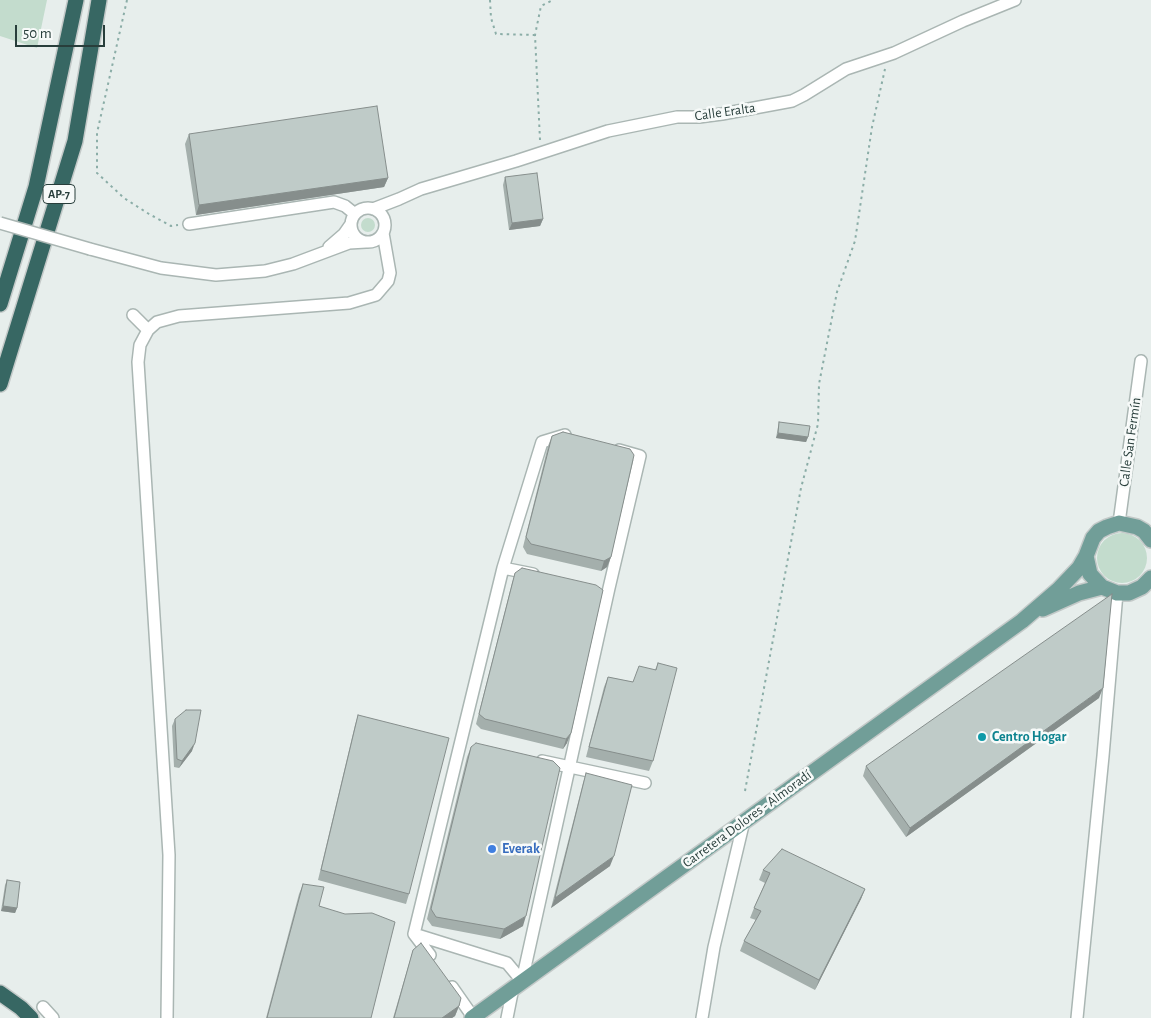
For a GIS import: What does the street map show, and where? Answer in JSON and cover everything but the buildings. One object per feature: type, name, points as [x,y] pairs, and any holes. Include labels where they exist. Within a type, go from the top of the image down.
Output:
[{"type":"highway","name":"AP-7","points":[[0,304],[36,187],[76,0]]},
{"type":"highway","name":"AP-7","points":[[0,384],[75,141],[99,0]]},
{"type":"highway","points":[[0,994],[21,1008],[31,1018]]},
{"type":"main road","points":[[1137,527],[1151,520]]},
{"type":"main road","points":[[1022,620],[1059,589],[1080,568],[1093,538],[1107,526],[1119,523],[1137,527],[1144,531],[1151,540]]},
{"type":"main road","points":[[1086,556],[1090,574],[1102,588]]},
{"type":"main road","points":[[1022,620],[1079,592],[1102,588],[1117,593],[1129,593],[1142,587],[1151,578]]},
{"type":"main road","name":"Carretera Dolores - Almoradí","points":[[473,1018],[1022,620]]},
{"type":"street","name":"Calle Eralta","points":[[421,189],[608,131],[677,117],[722,114],[792,101],[804,96],[846,69],[911,46],[963,21],[1015,0]]},
{"type":"street","points":[[319,254],[338,239],[363,209],[373,209],[421,189]]},
{"type":"street","points":[[0,223],[162,268],[216,276],[265,271],[293,264],[349,243],[368,242],[378,239],[392,210],[421,189]]},
{"type":"street","points":[[189,224],[334,202],[345,206],[353,219],[352,230],[357,238],[368,242],[378,249],[390,264]]},
{"type":"street","points":[[168,1018],[169,856],[138,362],[140,345],[148,330],[157,322],[179,316],[349,303],[376,296],[388,281],[390,264],[384,230],[384,218],[373,209]]},
{"type":"street","points":[[132,315],[148,330]]},
{"type":"street","name":"Calle San Fermín","points":[[1119,523],[1141,361]]},
{"type":"street","points":[[414,934],[465,744],[502,568],[542,442],[563,434],[580,439]]},
{"type":"street","points":[[507,1018],[518,985],[570,768],[604,587],[640,456],[606,446]]},
{"type":"street","points":[[502,568],[541,575]]},
{"type":"street","points":[[1077,1018],[1117,593]]},
{"type":"street","points":[[534,760],[645,783]]},
{"type":"street","points":[[702,1018],[714,947],[744,821]]},
{"type":"street","points":[[414,934],[436,964]]},
{"type":"street","points":[[414,934],[507,963],[518,985]]},
{"type":"street","points":[[446,979],[473,1018]]},
{"type":"street","points":[[43,1007],[52,1018]]},
{"type":"path","points":[[127,0],[97,133],[96,173],[124,198],[171,226],[189,224]]},
{"type":"path","points":[[490,0],[491,18],[496,34],[535,35]]},
{"type":"path","points":[[540,152],[535,35],[541,6],[553,0]]},
{"type":"path","points":[[745,791],[801,488],[818,424],[819,384],[837,292],[855,242],[872,128],[888,54]]},
{"type":"green space","points":[[0,0],[47,0],[37,48],[0,36]]},
{"type":"green space","points":[[365,218],[371,218],[375,225],[371,232],[365,232],[361,228],[361,222]]},
{"type":"green space","points":[[1122,533],[1136,537],[1143,544],[1147,558],[1143,572],[1136,579],[1122,583],[1108,579],[1101,572],[1097,558],[1101,544],[1108,537]]},
{"type":"place","name":"Centro Hogar","points":[[982,737]]},
{"type":"place","name":"Everak","points":[[492,849]]}]
